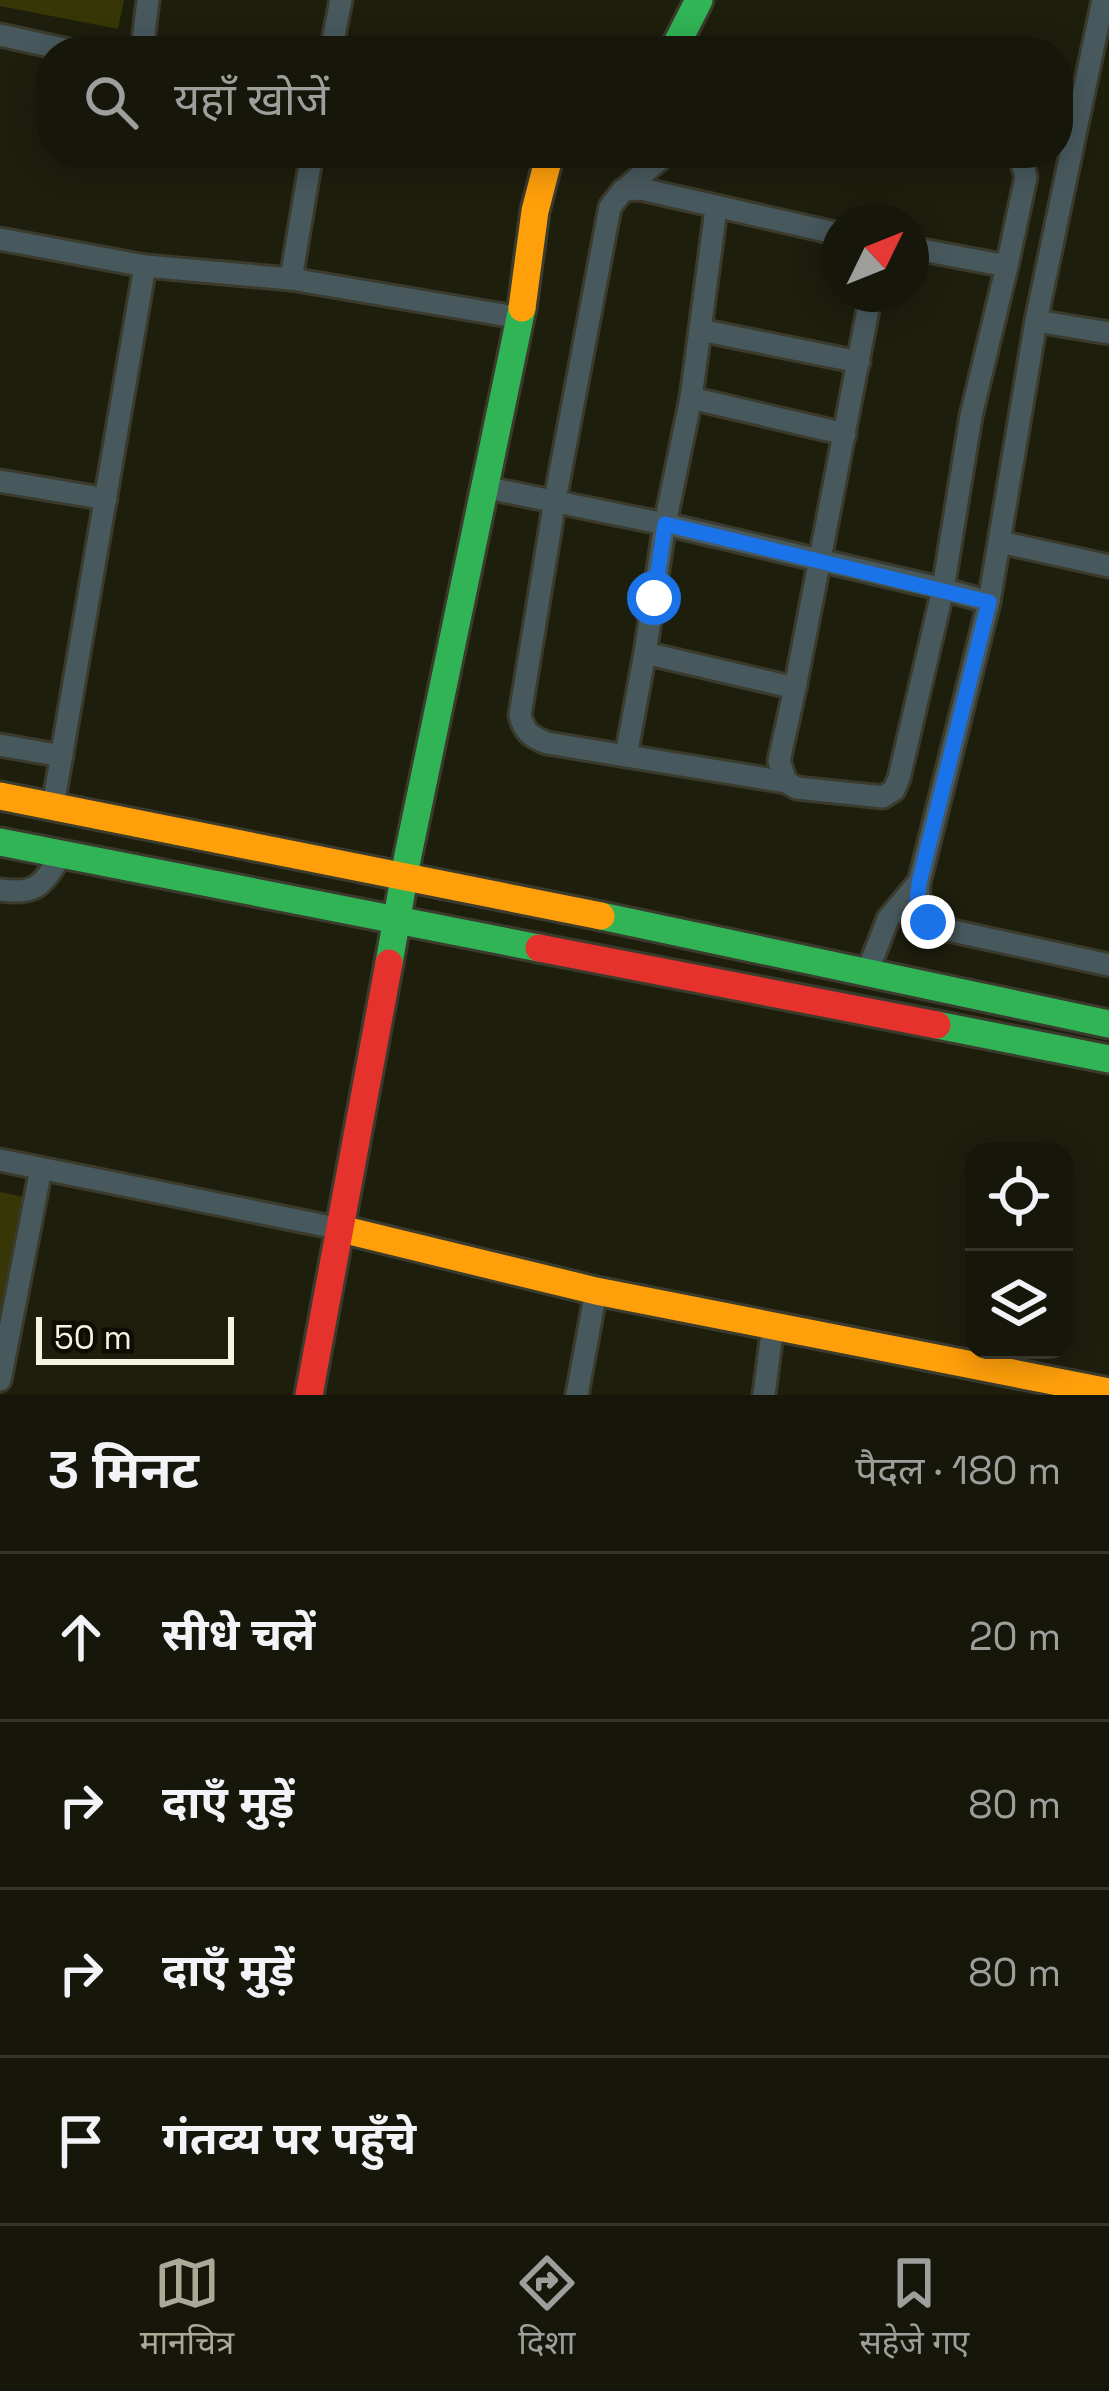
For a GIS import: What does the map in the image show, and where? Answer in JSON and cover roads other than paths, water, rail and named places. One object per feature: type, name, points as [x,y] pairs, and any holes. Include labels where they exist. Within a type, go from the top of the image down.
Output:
[{"type":"main road","points":[[681,36],[699,0]]},
{"type":"main road","points":[[309,1395],[404,875],[521,318],[535,211],[546,168]]},
{"type":"main road","points":[[0,796],[868,970],[1109,1024]]},
{"type":"main road","points":[[0,842],[1109,1059]]},
{"type":"main road","points":[[341,1229],[596,1291],[1109,1392]]},
{"type":"street","points":[[144,36],[148,0]]},
{"type":"street","points":[[334,36],[341,0]]},
{"type":"street","points":[[1073,144],[1103,0]]},
{"type":"street","points":[[0,34],[36,42]]},
{"type":"street","points":[[291,279],[310,168]]},
{"type":"street","points":[[649,168],[623,190],[607,220],[524,683],[520,715],[524,728],[532,738],[547,743],[867,797],[883,797],[894,790],[943,589],[971,416],[1007,266],[1026,176],[1024,168]]},
{"type":"street","points":[[1068,168],[1036,321],[989,602],[917,903],[928,922],[1109,965]]},
{"type":"street","points":[[623,190],[641,189],[821,230]]},
{"type":"street","points":[[626,756],[665,524],[692,398],[716,209]]},
{"type":"street","points":[[0,239],[145,266],[291,279],[521,318]]},
{"type":"street","points":[[929,251],[1007,266]]},
{"type":"street","points":[[53,806],[145,266]]},
{"type":"street","points":[[786,782],[779,761],[869,312]]},
{"type":"street","points":[[1036,321],[1109,333]]},
{"type":"street","points":[[700,330],[859,362]]},
{"type":"street","points":[[692,398],[845,434]]},
{"type":"street","points":[[0,481],[106,500]]},
{"type":"street","points":[[483,487],[821,559],[989,602]]},
{"type":"street","points":[[1000,542],[1109,566]]},
{"type":"street","points":[[646,653],[795,688]]},
{"type":"street","points":[[0,745],[62,756]]},
{"type":"street","points":[[0,890],[30,891],[41,885],[62,854]]},
{"type":"street","points":[[868,970],[888,919],[919,883]]},
{"type":"street","points":[[0,1160],[341,1229]]},
{"type":"street","points":[[0,1380],[41,1169]]},
{"type":"street","points":[[577,1395],[596,1291]]},
{"type":"street","points":[[764,1395],[773,1324]]}]
